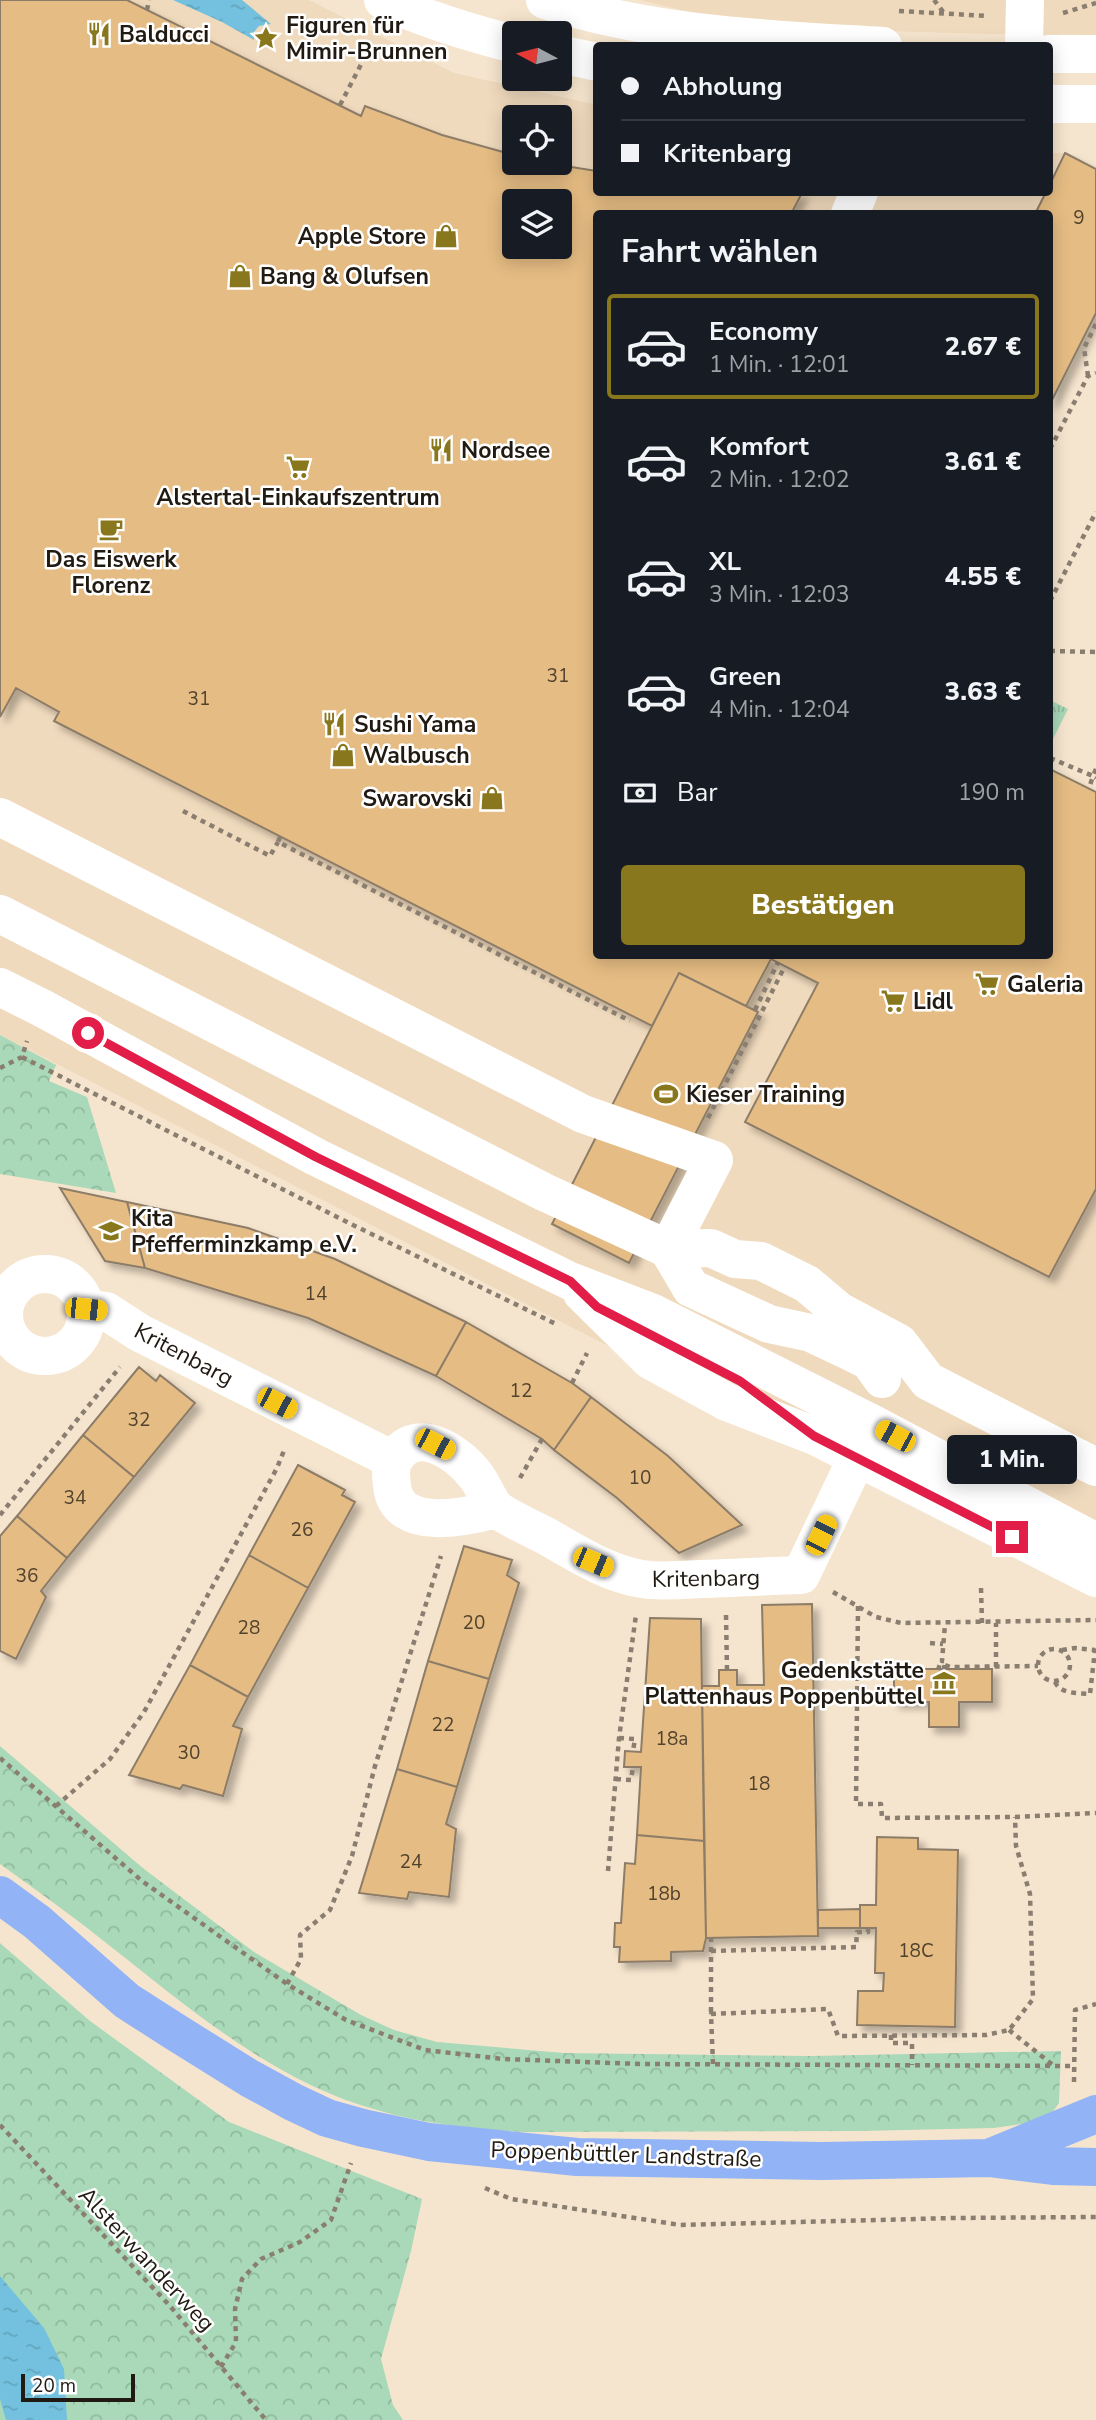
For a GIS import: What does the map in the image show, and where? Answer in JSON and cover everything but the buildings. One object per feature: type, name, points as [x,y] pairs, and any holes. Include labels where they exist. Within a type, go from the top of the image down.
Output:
[{"type":"main road","name":"Poppenbüttler Landstraße","points":[[0,1895],[37,1922],[127,2001],[248,2078],[292,2102],[327,2118],[363,2128],[429,2142],[576,2157],[822,2161],[989,2158],[1053,2166],[1096,2167]]},
{"type":"main road","name":"Poppenbüttler Landstraße","points":[[989,2158],[1096,2113]]},
{"type":"street","points":[[383,0],[413,13],[502,41]]},
{"type":"street","points":[[545,0],[660,28],[765,40],[890,28]]},
{"type":"street","points":[[1053,54],[1096,54]]},
{"type":"street","points":[[572,57],[593,61]]},
{"type":"street","points":[[1053,104],[1096,104]]},
{"type":"street","points":[[0,817],[583,1114],[714,1160],[668,1250]]},
{"type":"street","points":[[0,914],[544,1192],[668,1250],[711,1248],[735,1259],[761,1261],[807,1284],[839,1311],[899,1343],[928,1381]]},
{"type":"street","points":[[0,987],[316,1157],[582,1315],[650,1360],[727,1402],[814,1436],[865,1441],[1096,1542]]},
{"type":"street","points":[[668,1250],[691,1288],[769,1324],[811,1333],[847,1350],[869,1361],[882,1379],[928,1381],[1096,1467]]},
{"type":"street","name":"Kritenbarg","points":[[86,1309],[106,1311],[141,1333],[393,1460],[410,1444],[418,1441],[435,1444],[455,1455],[475,1475],[496,1509],[593,1562],[627,1576],[642,1579],[801,1575]]},
{"type":"street","points":[[582,1315],[653,1313],[1096,1578]]},
{"type":"street","points":[[801,1575],[865,1441]]},
{"type":"street","points":[[393,1460],[393,1493],[403,1508],[432,1518],[463,1518],[496,1509]]},
{"type":"path","points":[[147,10],[149,0]]},
{"type":"path","points":[[934,0],[945,14]]},
{"type":"path","points":[[890,28],[945,14],[1024,21],[1096,3]]},
{"type":"path","points":[[340,106],[368,51]]},
{"type":"path","points":[[1053,442],[1088,376],[1084,348],[1096,324]]},
{"type":"path","points":[[1088,376],[1096,373]]},
{"type":"path","points":[[1053,595],[1096,512]]},
{"type":"path","points":[[1053,650],[1096,652]]},
{"type":"path","points":[[1053,759],[1095,777]]},
{"type":"path","points":[[1088,788],[1095,777],[1096,769]]},
{"type":"path","points":[[183,811],[270,856],[279,839],[631,1021]]},
{"type":"path","points":[[755,1010],[778,962]]},
{"type":"path","points":[[736,1063],[785,966]]},
{"type":"path","points":[[0,1068],[22,1057],[351,1224],[582,1315],[572,1383]]},
{"type":"path","points":[[0,1516],[116,1373],[141,1333]]},
{"type":"path","points":[[56,1806],[110,1759],[144,1712],[277,1468],[300,1415]]},
{"type":"path","points":[[524,1474],[542,1439]]},
{"type":"path","points":[[287,1984],[301,1959],[300,1935],[330,1910],[352,1857],[375,1766],[444,1548]]},
{"type":"path","points":[[801,1575],[876,1617],[901,1623],[1096,1620]]},
{"type":"path","points":[[726,1578],[727,1670]]},
{"type":"path","points":[[608,1871],[619,1738],[642,1579]]},
{"type":"path","points":[[981,1588],[982,1623]]},
{"type":"path","points":[[858,1606],[856,1804],[881,1804],[882,1818],[1015,1818],[1096,1814]]},
{"type":"path","points":[[996,1623],[996,1667]]},
{"type":"path","points":[[945,1624],[942,1666],[1038,1666]]},
{"type":"path","points":[[930,1643],[943,1644]]},
{"type":"path","points":[[1096,1648],[1093,1695],[1057,1688],[1055,1682],[1041,1675],[1038,1666],[1041,1656],[1045,1651],[1061,1650],[1096,1648]]},
{"type":"path","points":[[1055,1682],[1064,1678],[1070,1670],[1070,1661],[1061,1650]]},
{"type":"path","points":[[619,1738],[635,1739],[633,1751]]},
{"type":"path","points":[[0,1758],[142,1881],[287,1984],[346,2020],[425,2050],[503,2059],[713,2064],[1074,2066],[1075,2010],[1096,2004]]},
{"type":"path","points":[[616,1779],[631,1780],[633,1767]]},
{"type":"path","points":[[711,2014],[828,2009],[838,2036],[986,2035],[1009,2030],[1033,1999],[1030,1894],[1016,1846],[1015,1818]]},
{"type":"path","points":[[711,1951],[856,1947],[857,1932],[868,1932],[868,1928]]},
{"type":"path","points":[[710,1937],[713,2064]]},
{"type":"path","points":[[1009,2030],[1054,2066]]},
{"type":"path","points":[[891,2035],[891,2043],[912,2043],[912,2065]]},
{"type":"path","name":"Alsterwanderweg","points":[[0,2125],[170,2306],[266,2420]]},
{"type":"path","points":[[221,2367],[236,2342],[235,2309],[242,2279],[261,2259],[300,2242],[331,2220],[363,2128]]},
{"type":"path","points":[[474,2183],[511,2199],[680,2225],[1096,2217]]},
{"type":"shaded area","points":[[0,0],[309,0],[454,73],[502,84],[502,91],[534,91],[593,104],[593,196],[1053,196],[1053,153],[1065,153],[1051,210],[593,210],[593,959],[1053,959],[1053,770],[1096,792],[1096,1588],[868,1479],[0,1035]]},
{"type":"shaded area","points":[[640,0],[1096,0],[1096,35],[749,27]]},
{"type":"green space","points":[[1053,702],[1068,709],[1053,739]]},
{"type":"green space","points":[[0,1035],[56,1065],[49,1081],[87,1097],[116,1193],[0,1174]]},
{"type":"green space","points":[[0,1746],[144,1869],[254,1952],[361,2015],[394,2030],[437,2042],[564,2053],[811,2056],[1061,2051],[1059,2103],[1047,2120],[994,2128],[524,2132],[413,2119],[340,2098],[271,2064],[206,2021],[0,1864]]},
{"type":"green space","points":[[0,1943],[90,2021],[229,2122],[422,2199],[411,2251],[381,2359],[393,2405],[403,2420],[0,2420]]},
{"type":"water","points":[[173,0],[242,0],[271,24],[259,26],[254,32],[254,40]]},
{"type":"water","points":[[0,2276],[44,2328],[64,2369],[67,2420],[6,2420],[0,2399]]},
{"type":"place","name":"Balducci","points":[[99,34]]},
{"type":"place","name":"Figuren für Mimir-Brunnen","points":[[266,38]]},
{"type":"place","name":"Apple Store","points":[[446,236]]},
{"type":"place","name":"Bang & Olufsen","points":[[240,276]]},
{"type":"place","name":"Nordsee","points":[[441,450]]},
{"type":"place","name":"Alstertal-Einkaufszentrum","points":[[298,467]]},
{"type":"place","name":"Das Eiswerk Florenz","points":[[111,529]]},
{"type":"place","name":"Sushi Yama","points":[[334,724]]},
{"type":"place","name":"Walbusch","points":[[343,755]]},
{"type":"place","name":"Swarovski","points":[[492,798]]},
{"type":"place","name":"Galeria","points":[[987,984]]},
{"type":"place","name":"Lidl","points":[[893,1001]]},
{"type":"place","name":"Kieser Training","points":[[666,1094]]},
{"type":"place","name":"Kita Pfefferminzkamp e.V.","points":[[111,1231]]},
{"type":"place","name":"Gedenkstätte Plattenhaus Poppenbüttel","points":[[944,1683]]},
{"type":"route","points":[[88,1033],[316,1157],[570,1281],[597,1307],[740,1381],[814,1436],[1012,1537]]}]
